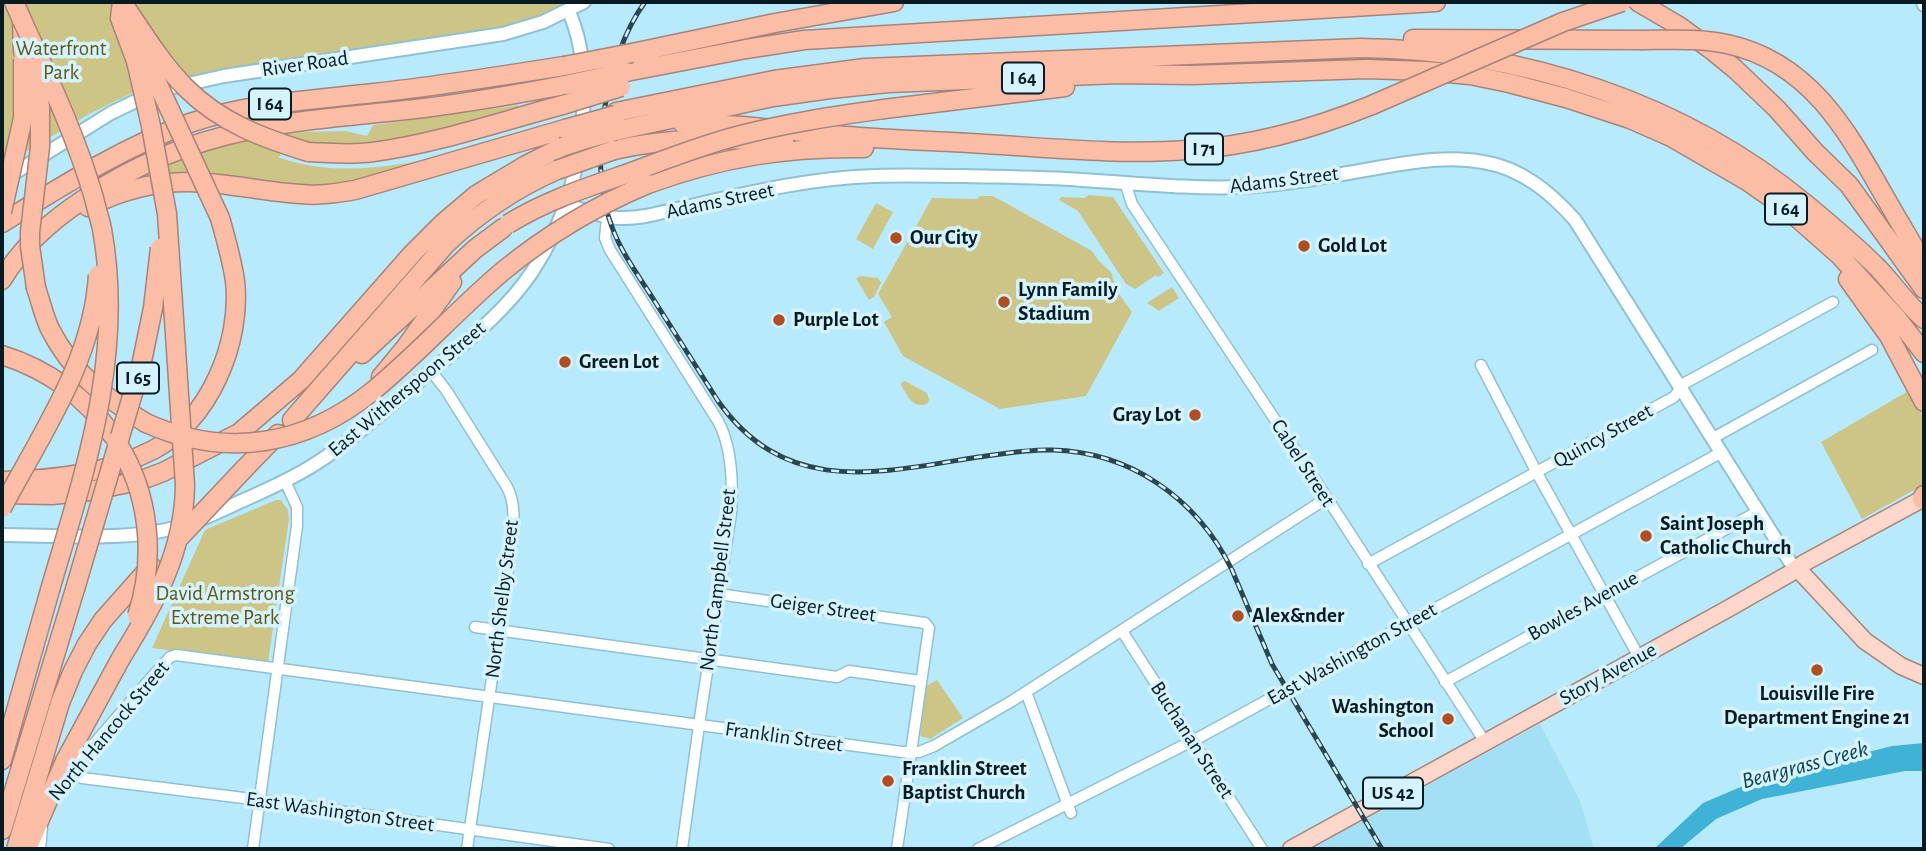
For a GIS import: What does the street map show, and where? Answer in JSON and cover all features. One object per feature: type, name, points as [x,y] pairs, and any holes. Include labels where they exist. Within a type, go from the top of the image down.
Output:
[{"type":"highway","name":"I 65","points":[[2,760],[92,442],[105,375],[108,326],[108,286],[102,227],[73,134],[14,2]]},
{"type":"highway","name":"I 65","points":[[2,830],[141,366],[158,278],[159,160],[135,61],[120,18],[122,2]]},
{"type":"highway","points":[[122,2],[166,65],[186,88],[231,123],[260,137],[308,152],[344,157],[380,157],[459,143],[565,118],[620,117],[774,80],[842,70],[1361,48],[1471,56],[1529,68],[1602,89],[1667,117],[1723,146],[1782,185],[1828,223],[1876,266],[1924,319]]},
{"type":"highway","points":[[2,481],[43,481],[86,473],[122,464],[155,450],[188,424],[211,392],[225,361],[233,333],[235,284],[229,247],[220,219],[149,69],[122,2]]},
{"type":"highway","points":[[775,23],[864,2]]},
{"type":"highway","name":"I 64","points":[[2,223],[67,183],[132,148],[190,123],[258,106],[446,85],[564,66],[894,2]]},
{"type":"highway","points":[[2,280],[27,246],[63,213],[116,180],[160,157],[188,147],[270,126],[454,104],[565,85],[660,76],[743,56],[867,35],[1436,2]]},
{"type":"highway","name":"I 71","points":[[1030,147],[1148,151],[1210,148],[1292,133],[1372,105],[1563,22],[1622,2]]},
{"type":"highway","name":"I 64","points":[[1639,2],[1679,26],[1735,69],[1777,109],[1815,152],[1924,312]]},
{"type":"highway","points":[[2,212],[23,118],[22,20]]},
{"type":"highway","points":[[1231,52],[1293,42],[1347,40],[1685,40],[1725,44],[1762,56],[1795,75],[1818,95],[1837,118],[1924,264]]},
{"type":"highway","points":[[23,52],[34,73],[40,106],[40,146],[30,246],[36,288],[49,328],[65,354],[108,399],[146,423],[171,434],[228,444],[257,443],[300,433],[327,422],[373,391],[522,256],[570,222],[648,184],[696,167],[765,152],[830,148],[1030,147]]},
{"type":"highway","name":"I 64","points":[[2,494],[52,495],[139,481],[163,472],[239,433],[301,380],[412,254],[476,195],[526,165],[562,147],[586,139],[620,117],[655,122],[773,97],[858,85],[1119,74],[1192,75],[1366,69],[1455,73],[1509,83],[1630,119],[1682,143],[1747,181],[1787,209],[1833,249],[1867,284],[1924,353]]},
{"type":"highway","points":[[16,849],[60,703],[94,632],[111,609],[292,420],[475,249],[505,226],[556,199],[724,140],[791,124],[1036,90],[1192,75]]},
{"type":"highway","points":[[2,291],[24,259],[54,230],[88,207],[123,192],[162,184],[190,182],[303,195],[338,193],[371,187],[565,118],[624,80]]},
{"type":"highway","points":[[1612,114],[1623,123],[1673,146],[1727,176],[1773,208],[1812,241],[1845,275],[1877,317],[1899,352],[1924,402]]},
{"type":"highway","points":[[655,122],[736,125],[848,136],[1030,147]]},
{"type":"highway","points":[[292,420],[446,244],[498,202],[541,177],[614,150],[687,139],[773,140],[893,148]]},
{"type":"highway","points":[[1815,152],[1849,185],[1924,289]]},
{"type":"highway","points":[[27,849],[65,761],[168,573],[181,528],[185,505],[184,467],[169,234],[159,160]]},
{"type":"highway","points":[[2,508],[72,378],[86,341],[96,298],[98,264],[93,198]]},
{"type":"highway","points":[[351,407],[385,373],[464,267],[505,226]]},
{"type":"highway","points":[[4,356],[30,365],[67,388],[102,420],[122,451],[139,492],[146,523],[148,552],[143,597],[121,658]]},
{"type":"main road","name":"Story Avenue","points":[[1292,849],[1923,497]]},
{"type":"main road","points":[[1797,568],[1865,640],[1902,666],[1924,676]]},
{"type":"street","name":"River Road","points":[[2,181],[111,113],[170,88],[235,74],[503,34],[543,22],[584,2]]},
{"type":"street","name":"East Witherspoon Street","points":[[2,535],[108,536],[167,529],[204,518],[285,481],[315,464],[350,439],[483,327],[518,290],[544,252],[566,205],[579,153],[584,95],[582,61],[575,24],[569,10]]},
{"type":"street","name":"Adams Street","points":[[566,205],[607,218],[623,219],[833,178],[899,175],[1025,177],[1197,187],[1257,186],[1445,159],[1480,161],[1508,169],[1544,188],[1574,220],[1790,562],[1797,568]]},
{"type":"street","name":"Cabel Street","points":[[1125,182],[1132,204],[1485,742]]},
{"type":"street","name":"North Campbell Street","points":[[607,218],[605,237],[610,250],[718,421],[724,434],[730,470],[732,501],[682,849]]},
{"type":"street","name":"Quincy Street","points":[[1368,564],[1674,397],[1685,383],[1833,302]]},
{"type":"street","points":[[1713,438],[1872,350]]},
{"type":"street","points":[[1481,365],[1537,473],[1639,657]]},
{"type":"street","name":"North Shelby Street","points":[[431,370],[512,495],[513,527],[467,849]]},
{"type":"street","name":"East Washington Street","points":[[978,849],[1069,809],[1722,452]]},
{"type":"street","points":[[253,849],[297,526],[297,507],[285,481]]},
{"type":"street","name":"Franklin Street","points":[[173,655],[919,752],[934,746],[1026,691],[1327,498]]},
{"type":"street","name":"Bowles Avenue","points":[[1445,682],[1759,510]]},
{"type":"street","name":"Geiger Street","points":[[718,594],[925,623],[929,628],[920,681]]},
{"type":"street","points":[[475,627],[837,677],[849,671],[920,681],[897,849]]},
{"type":"street","name":"Buchanan Street","points":[[1122,631],[1262,849]]},
{"type":"street","name":"North Hancock Street","points":[[40,849],[46,806],[60,784],[173,655]]},
{"type":"street","points":[[1026,691],[1069,809]]},
{"type":"street","name":"East Washington Street","points":[[71,772],[82,778],[609,849]]},
{"type":"shaded area","points":[[1540,724],[1580,801],[1594,849],[1310,849]]},
{"type":"shaded area","name":"Beargrass Creek","points":[[1924,743],[1924,771],[1905,771],[1762,799],[1716,819],[1680,849],[1654,849],[1703,803],[1757,780],[1892,746]]},
{"type":"green space","name":"Waterfront Park","points":[[2,2],[583,2],[503,34],[224,76],[170,77],[91,113],[2,166]]},
{"type":"green space","points":[[519,105],[520,109],[382,147],[320,146],[298,140],[278,157],[321,167],[365,168],[452,155],[380,178],[317,188],[128,183],[151,169],[232,141],[304,132],[346,131],[367,136],[373,125]]},
{"type":"green space","points":[[1089,195],[1113,197],[1164,273],[1158,277],[1156,275],[1135,289],[1126,284],[1078,211],[1059,200],[1061,197],[1084,198]]},
{"type":"green space","name":"Lynn Family Stadium","points":[[980,196],[993,196],[1092,251],[1111,272],[1117,291],[1132,312],[1086,396],[1000,409],[903,356],[884,322],[892,317],[878,294],[932,198],[977,199]]},
{"type":"green space","points":[[876,203],[893,212],[873,249],[856,239]]},
{"type":"green space","points":[[856,278],[878,278],[881,283],[874,297],[869,300]]},
{"type":"green space","points":[[1172,287],[1179,298],[1159,311],[1147,303]]},
{"type":"green space","points":[[905,381],[927,393],[927,404],[918,405],[911,400],[901,385]]},
{"type":"green space","points":[[1910,390],[1924,420],[1924,482],[1862,519],[1821,442]]},
{"type":"green space","name":"David Armstrong Extreme Park","points":[[281,500],[288,510],[289,519],[268,663],[152,648],[205,530]]},
{"type":"green space","points":[[937,680],[963,718],[930,739],[920,736],[926,686]]},
{"type":"railway","points":[[645,2],[619,51],[610,80],[601,142],[605,201],[612,227],[630,263],[718,401],[745,432],[773,453],[804,465],[836,471],[870,472],[1015,452],[1052,450],[1107,459],[1133,469],[1157,483],[1191,511],[1218,545],[1232,570],[1272,664],[1382,849]]},
{"type":"place","name":"Our City","points":[[896,238]]},
{"type":"place","name":"Gold Lot","points":[[1304,246]]},
{"type":"place","name":"Lynn Family Stadium","points":[[1004,302]]},
{"type":"place","name":"Purple Lot","points":[[779,320]]},
{"type":"place","name":"Green Lot","points":[[565,362]]},
{"type":"place","name":"Gray Lot","points":[[1195,415]]},
{"type":"place","name":"Saint Joseph Catholic Church","points":[[1646,536]]},
{"type":"place","name":"Alex&nder","points":[[1238,616]]},
{"type":"place","name":"Louisville Fire Department Engine 21","points":[[1817,670]]},
{"type":"place","name":"Washington School","points":[[1448,719]]},
{"type":"place","name":"Franklin Street Baptist Church","points":[[888,781]]}]
